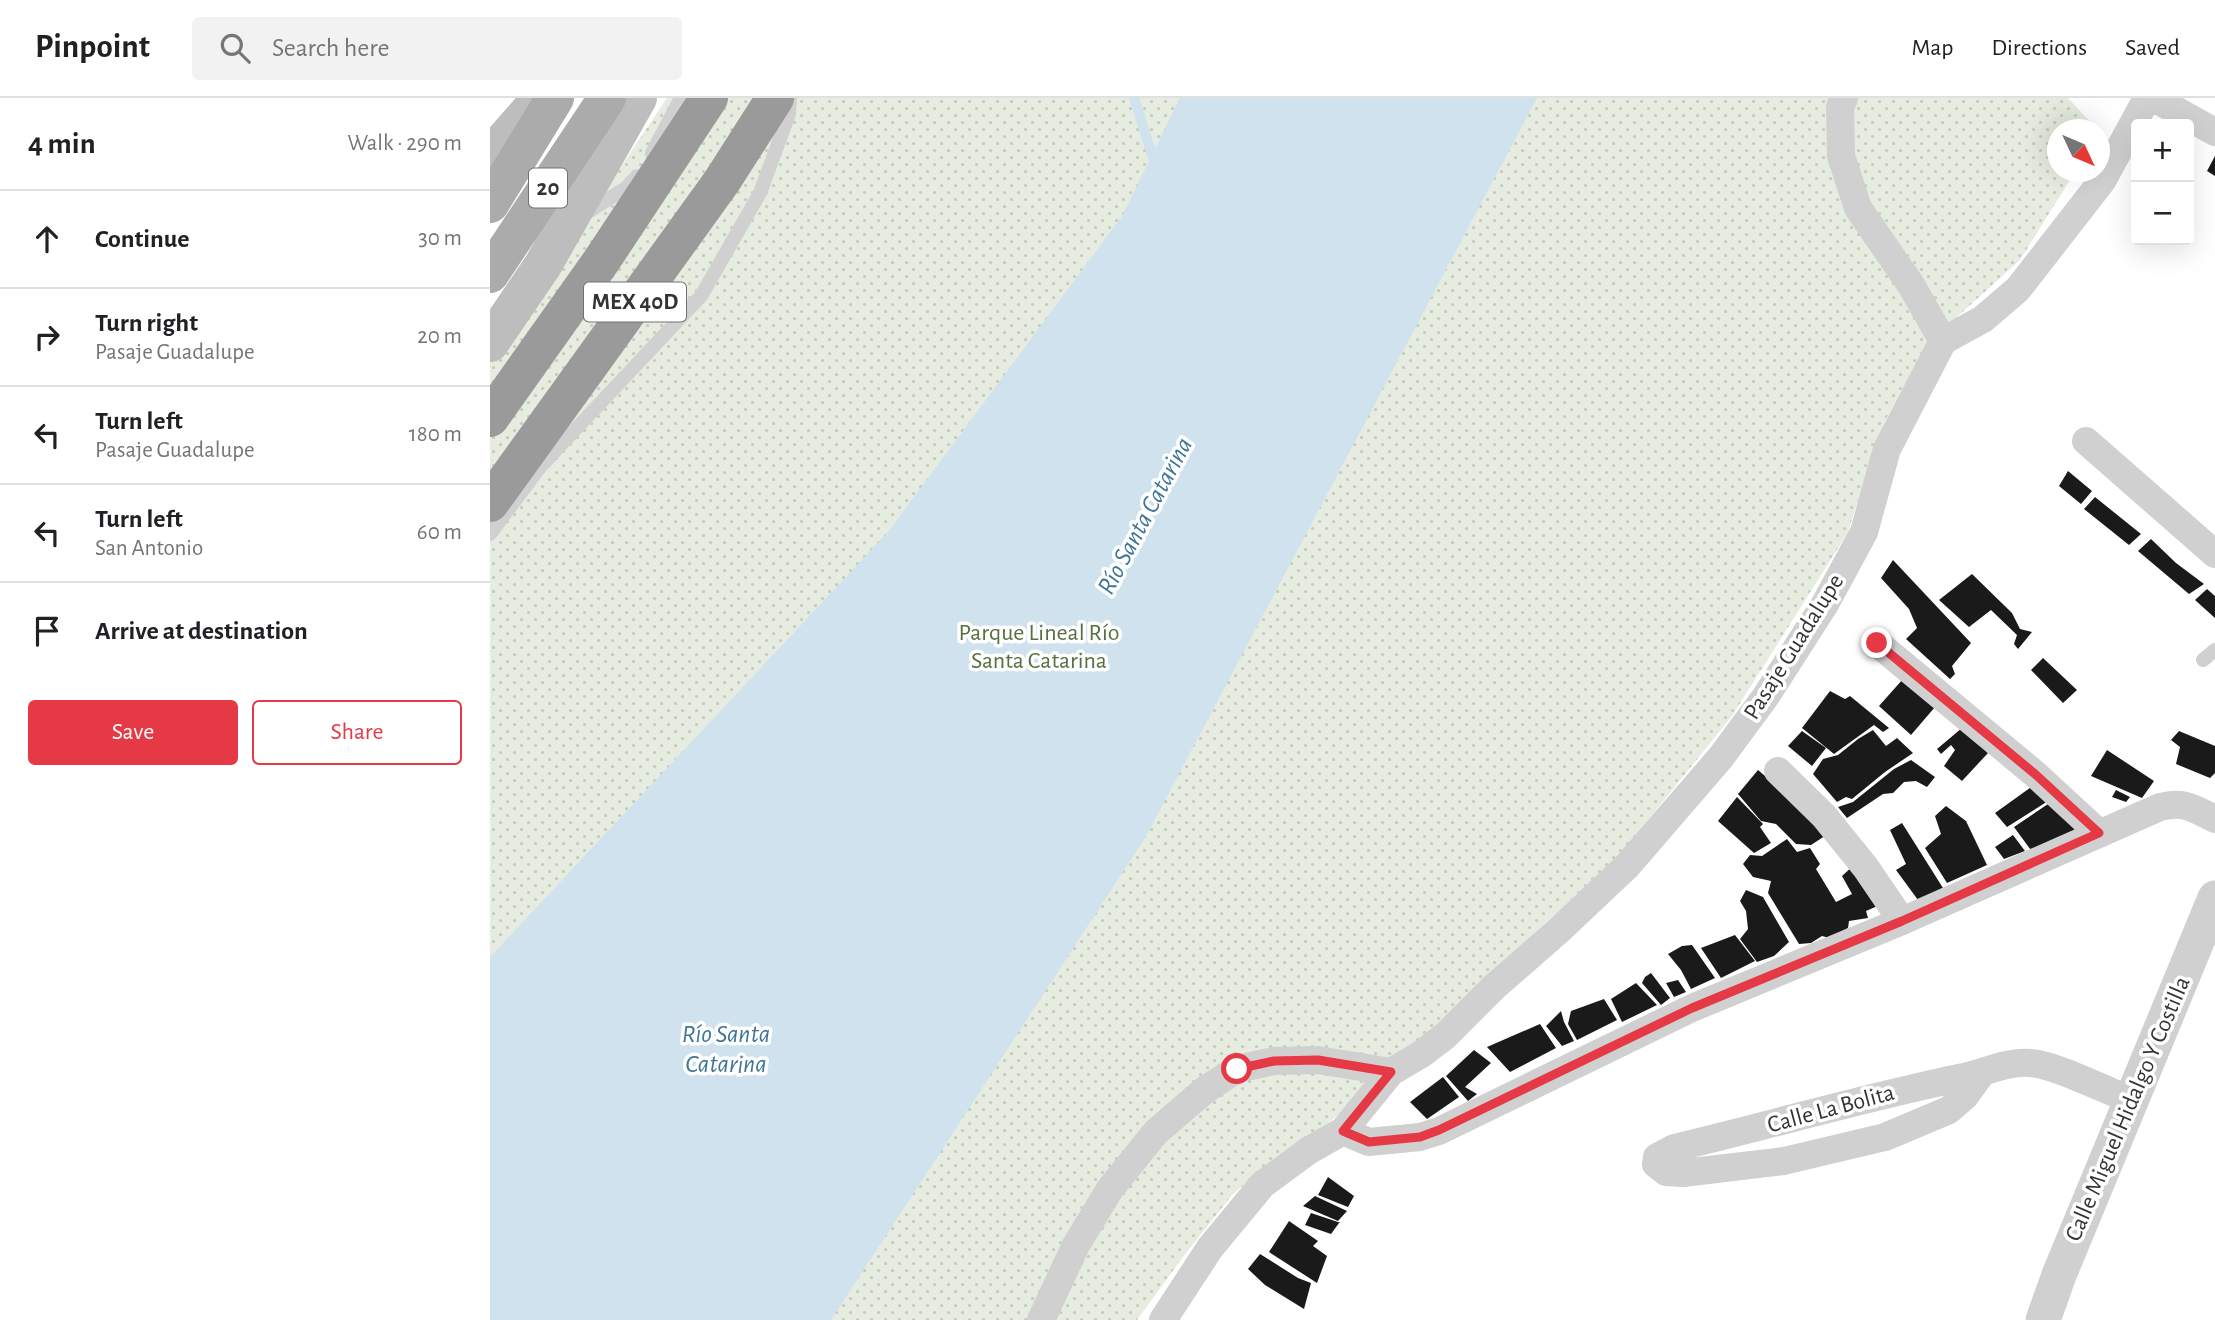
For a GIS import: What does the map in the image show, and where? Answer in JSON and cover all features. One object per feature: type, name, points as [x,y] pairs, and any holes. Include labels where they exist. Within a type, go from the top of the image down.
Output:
[{"type":"highway","name":"MEX 40D","points":[[490,418],[602,260],[709,98]]},
{"type":"highway","name":"MEX 40D","points":[[490,503],[722,181],[775,98]]},
{"type":"main road","points":[[490,156],[541,98]]},
{"type":"main road","name":"20","points":[[490,204],[555,98]]},
{"type":"main road","name":"20","points":[[490,343],[543,265],[564,227],[617,99]]},
{"type":"main road","name":"20","points":[[490,274],[617,99]]},
{"type":"street","points":[[1844,98],[1840,107],[1841,156],[1858,208],[1910,285],[1943,341],[1983,318],[2018,289],[2102,181],[2147,98]]},
{"type":"street","points":[[2154,98],[2215,132]]},
{"type":"street","name":"Pasaje Guadalupe","points":[[1163,1320],[1210,1248],[1262,1185],[1308,1151],[1343,1131],[1391,1072],[1445,1036],[1494,987],[1627,866],[1721,757],[1766,696],[1825,604],[1864,532],[1887,449],[1943,341]]},
{"type":"street","points":[[2086,441],[2215,554]]},
{"type":"street","points":[[1877,643],[2035,774],[2099,833]]},
{"type":"street","points":[[1778,771],[1824,816],[1866,868],[1902,921]]},
{"type":"street","points":[[1343,1131],[1369,1142],[1420,1137],[1692,1008],[1902,921],[2160,807],[2176,803],[2215,819]]},
{"type":"street","name":"Calle Miguel Hidalgo Y Costilla","points":[[2043,1320],[2130,1100],[2215,898]]},
{"type":"street","points":[[1041,1320],[1076,1245],[1110,1189],[1156,1132],[1205,1090],[1237,1069],[1274,1061],[1318,1060],[1391,1072]]},
{"type":"street","name":"Calle La Bolita","points":[[1847,1146],[1784,1161],[1683,1173],[1666,1172],[1659,1167],[1656,1160],[1662,1153],[1674,1148],[1925,1085],[1981,1074],[2009,1064],[2032,1063],[2056,1070],[2130,1100]]},
{"type":"street","points":[[1839,1107],[1847,1146],[1885,1137],[1949,1110],[1965,1096],[1981,1074]]},
{"type":"lane","points":[[564,227],[626,188],[645,166],[681,98]]},
{"type":"lane","points":[[490,534],[540,467],[701,296],[760,193],[789,114],[789,98]]},
{"type":"lane","points":[[2203,660],[2215,650]]},
{"type":"green space","name":"Parque Lineal Río Santa Catarina","points":[[667,98],[2068,98],[2088,119],[2047,119],[2047,182],[2069,182],[2020,260],[1926,345],[1884,423],[1847,534],[1732,716],[1623,851],[1373,1088],[1276,1158],[1233,1194],[1137,1320],[490,1320],[490,362]]},
{"type":"water","name":"Río Santa Catarina","points":[[1180,98],[1537,98],[1145,838],[831,1320],[490,1320],[490,957],[888,532],[1122,216]]},
{"type":"building","points":[[2215,156],[2215,176],[2207,171]]},
{"type":"building","points":[[2068,471],[2092,491],[2081,504],[2059,486]]},
{"type":"building","points":[[2095,497],[2141,534],[2129,545],[2084,509]]},
{"type":"building","points":[[2151,539],[2176,563],[2204,584],[2189,594],[2138,551]]},
{"type":"building","points":[[1893,560],[1971,643],[1952,666],[1955,674],[1950,679],[1906,639],[1917,628],[1909,609],[1881,578]]},
{"type":"building","points":[[1972,574],[2012,613],[2020,629],[2032,632],[2018,649],[2014,644],[2017,635],[1991,610],[1969,627],[1939,600]]},
{"type":"building","points":[[2207,589],[2215,596],[2215,618],[2195,600]]},
{"type":"building","points":[[2043,658],[2077,690],[2063,703],[2031,670]]},
{"type":"building","points":[[1903,679],[1935,707],[1911,735],[1879,706]]},
{"type":"building","points":[[1830,691],[1845,699],[1850,696],[1889,728],[1883,732],[1874,725],[1834,754],[1802,728]]},
{"type":"building","points":[[1962,728],[1988,753],[1962,781],[1944,766],[1955,750],[1951,745],[1941,754],[1937,749]]},
{"type":"building","points":[[1873,730],[1886,746],[1897,738],[1913,753],[1852,799],[1846,797],[1837,802],[1813,774],[1823,759],[1838,755]]},
{"type":"building","points":[[1802,731],[1826,748],[1812,766],[1788,746]]},
{"type":"building","points":[[2179,731],[2215,746],[2215,773],[2210,778],[2176,764],[2180,747],[2171,740]]},
{"type":"building","points":[[2107,750],[2154,781],[2142,798],[2091,776]]},
{"type":"building","points":[[1911,760],[1935,777],[1927,787],[1916,781],[1904,782],[1893,793],[1883,794],[1847,818],[1838,807],[1853,802],[1894,769]]},
{"type":"building","points":[[1758,770],[1831,832],[1811,845],[1796,844],[1776,824],[1761,821],[1738,794]]},
{"type":"building","points":[[2034,785],[2048,801],[2007,827],[1995,813]]},
{"type":"building","points":[[2116,790],[2130,797],[2126,802],[2112,797]]},
{"type":"building","points":[[1737,797],[1763,824],[1760,827],[1771,843],[1754,853],[1718,821]]},
{"type":"building","points":[[2051,802],[2077,832],[2033,853],[2014,827]]},
{"type":"building","points":[[1946,806],[1966,821],[1987,865],[1947,883],[1925,848],[1941,834],[1935,816]]},
{"type":"building","points":[[1902,823],[1943,888],[1918,900],[1896,870],[1906,864],[1890,830]]},
{"type":"building","points":[[2013,835],[2025,851],[2004,859],[1995,847]]},
{"type":"building","points":[[1787,839],[1797,852],[1810,848],[1820,864],[1816,869],[1836,902],[1852,894],[1842,876],[1854,865],[1882,904],[1866,911],[1868,918],[1849,921],[1848,928],[1829,938],[1822,936],[1811,943],[1799,944],[1768,893],[1771,881],[1753,877],[1743,864],[1750,855],[1762,856]]},
{"type":"building","points":[[1746,890],[1763,897],[1789,942],[1774,956],[1757,962],[1740,939],[1748,929],[1746,911],[1740,901]]},
{"type":"building","points":[[1735,935],[1755,961],[1721,978],[1701,948]]},
{"type":"building","points":[[1692,945],[1715,978],[1691,989],[1668,954],[1682,946]]},
{"type":"building","points":[[1651,973],[1670,998],[1661,1005],[1642,983]]},
{"type":"building","points":[[1678,980],[1686,992],[1674,997],[1666,983]]},
{"type":"building","points":[[1636,983],[1657,1005],[1622,1022],[1611,999]]},
{"type":"building","points":[[1604,999],[1617,1020],[1577,1040],[1568,1024],[1571,1011]]},
{"type":"building","points":[[1561,1011],[1574,1041],[1562,1046],[1546,1026]]},
{"type":"building","points":[[1540,1024],[1556,1048],[1510,1072],[1487,1047]]},
{"type":"building","points":[[1474,1050],[1491,1063],[1465,1087],[1477,1094],[1468,1101],[1446,1076]]},
{"type":"building","points":[[1443,1077],[1459,1097],[1427,1119],[1410,1102]]},
{"type":"building","points":[[1328,1177],[1354,1196],[1348,1207],[1318,1195]]},
{"type":"building","points":[[1315,1196],[1347,1211],[1338,1221],[1303,1206]]},
{"type":"building","points":[[1311,1213],[1341,1223],[1331,1234],[1305,1225]]},
{"type":"building","points":[[1289,1221],[1318,1241],[1313,1246],[1327,1256],[1317,1283],[1269,1252]]},
{"type":"building","points":[[1260,1254],[1311,1283],[1304,1309],[1265,1285],[1248,1269]]},
{"type":"waterway","points":[[1134,98],[1156,167]]},
{"type":"route","points":[[1237,1069],[1274,1061],[1318,1060],[1391,1072],[1343,1131],[1369,1142],[1420,1137],[1692,1008],[1902,921],[2099,833],[2035,774],[1877,643]]}]
